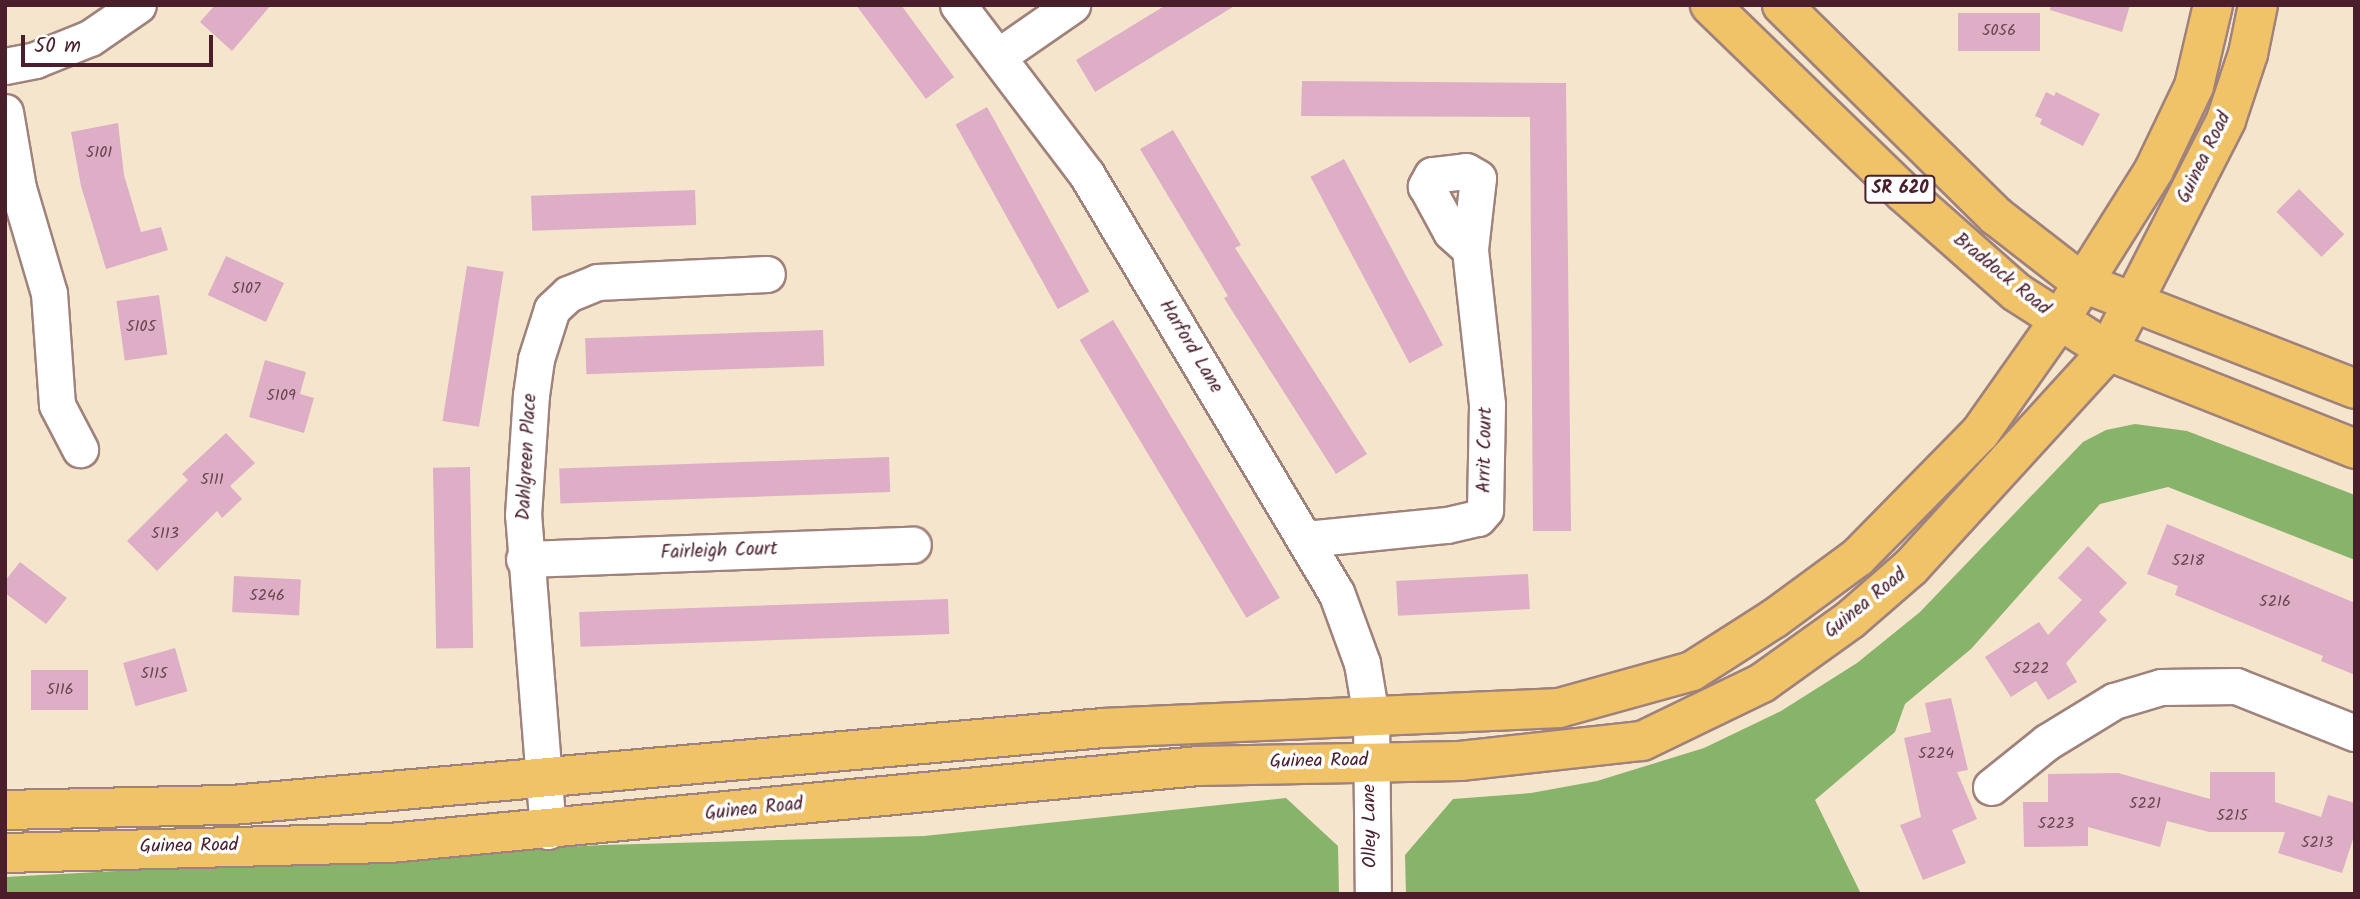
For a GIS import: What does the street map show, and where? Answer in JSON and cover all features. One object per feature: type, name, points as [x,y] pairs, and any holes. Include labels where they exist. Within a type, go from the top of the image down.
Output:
[{"type":"main road","name":"Braddock Road","points":[[1710,5],[1903,192],[2016,292],[2108,351],[2355,449]]},
{"type":"main road","name":"SR 620","points":[[1782,5],[1996,216],[2081,282],[2355,389]]},
{"type":"main road","points":[[5,810],[232,805],[543,780],[1104,728],[1559,708],[1692,671],[1775,618],[1858,557],[1980,433],[2059,321],[2160,158],[2194,86],[2213,5]]},
{"type":"main road","name":"Guinea Road","points":[[5,853],[390,843],[548,831],[1198,765],[1530,757],[1643,741],[1762,683],[1850,620],[1911,567],[2108,351],[2226,120],[2248,54],[2258,5]]},
{"type":"street","points":[[5,66],[78,43],[138,5]]},
{"type":"street","name":"Harford Lane","points":[[958,5],[1000,55],[1087,175],[1306,539],[1336,592],[1362,663],[1371,716]]},
{"type":"street","points":[[1000,55],[1072,5]]},
{"type":"street","points":[[5,112],[18,188],[49,293],[58,405],[80,449]]},
{"type":"street","name":"Arrit Court","points":[[1306,539],[1447,525],[1478,518],[1485,509],[1487,404],[1470,249]]},
{"type":"street","name":"Dahlgreen Place","points":[[548,831],[524,559],[531,395],[536,359],[552,309],[568,294],[597,282],[767,274]]},
{"type":"street","name":"Fairleigh Court","points":[[524,559],[913,545]]},
{"type":"street","points":[[1991,787],[2047,742],[2114,701],[2161,687],[2236,686],[2355,733]]},
{"type":"street","name":"Olley Lane","points":[[1371,716],[1369,761],[1373,894]]},
{"type":"green space","points":[[2135,424],[2187,431],[2355,495],[2355,560],[2168,487],[2100,504],[1971,649],[1905,704],[1895,732],[1815,800],[1861,894],[1406,894],[1405,855],[1453,799],[1531,793],[1597,781],[1704,748],[1781,711],[1857,663],[1920,612],[2083,442],[2106,430]]},
{"type":"green space","points":[[1286,798],[1338,846],[1339,894],[5,894],[5,877],[603,845],[924,836]]},
{"type":"building","points":[[215,5],[271,5],[232,51],[200,22]]},
{"type":"building","points":[[856,5],[901,5],[954,77],[926,99]]},
{"type":"building","points":[[1166,5],[1236,5],[1095,92],[1076,60]]},
{"type":"building","points":[[2051,5],[2130,5],[2122,32],[2050,10]]},
{"type":"building","points":[[1958,13],[2040,13],[2040,51],[1958,51]]},
{"type":"building","points":[[1302,81],[1566,83],[1571,531],[1533,531],[1530,117],[1301,116]]},
{"type":"building","points":[[2046,92],[2054,96],[2056,92],[2100,114],[2083,146],[2040,124],[2042,119],[2035,116]]},
{"type":"building","points":[[987,107],[1089,292],[1058,309],[956,124]]},
{"type":"building","points":[[118,123],[124,175],[141,232],[161,227],[168,250],[106,269],[81,186],[71,132]]},
{"type":"building","points":[[1173,130],[1241,245],[1235,248],[1367,454],[1336,474],[1224,298],[1228,296],[1140,149]]},
{"type":"building","points":[[1344,159],[1443,345],[1410,363],[1310,177]]},
{"type":"building","points":[[2299,189],[2344,234],[2322,257],[2276,212]]},
{"type":"building","points":[[695,190],[696,225],[532,231],[531,196]]},
{"type":"building","points":[[226,256],[284,283],[266,322],[208,295]]},
{"type":"building","points":[[467,266],[504,272],[479,427],[442,421]]},
{"type":"building","points":[[159,295],[167,354],[125,360],[116,301]]},
{"type":"building","points":[[1113,320],[1280,598],[1246,618],[1080,340]]},
{"type":"building","points":[[823,330],[824,366],[586,374],[585,338]]},
{"type":"building","points":[[265,360],[306,372],[300,394],[314,398],[304,433],[249,417]]},
{"type":"building","points":[[226,433],[255,463],[230,486],[242,499],[222,518],[217,511],[157,571],[127,541],[188,480],[182,474]]},
{"type":"building","points":[[889,457],[890,492],[560,503],[559,469]]},
{"type":"building","points":[[470,467],[473,648],[436,649],[433,468]]},
{"type":"building","points":[[2167,524],[2355,603],[2355,675],[2321,661],[2323,656],[2175,595],[2178,586],[2147,574]]},
{"type":"building","points":[[2088,546],[2127,583],[2099,612],[2107,620],[2066,663],[2077,682],[2048,700],[2036,681],[2011,697],[1985,657],[2039,622],[2048,635],[2082,600],[2058,578]]},
{"type":"building","points":[[20,562],[67,598],[46,624],[5,593],[5,581]]},
{"type":"building","points":[[1528,574],[1530,609],[1398,616],[1396,581]]},
{"type":"building","points":[[234,576],[301,580],[299,615],[232,612]]},
{"type":"building","points":[[948,599],[949,634],[580,647],[579,612]]},
{"type":"building","points":[[175,648],[187,691],[135,706],[123,663]]},
{"type":"building","points":[[31,670],[88,670],[88,710],[31,710]]},
{"type":"building","points":[[1951,698],[1968,770],[1957,772],[1977,819],[1952,830],[1966,863],[1923,880],[1900,825],[1921,817],[1904,738],[1931,732],[1925,703]]},
{"type":"building","points":[[2210,772],[2275,772],[2275,802],[2321,817],[2328,795],[2355,803],[2355,833],[2342,873],[2278,853],[2285,832],[2209,832],[2167,821],[2160,847],[2088,827],[2088,846],[2024,847],[2023,802],[2048,802],[2048,774],[2118,773],[2210,799]]}]
